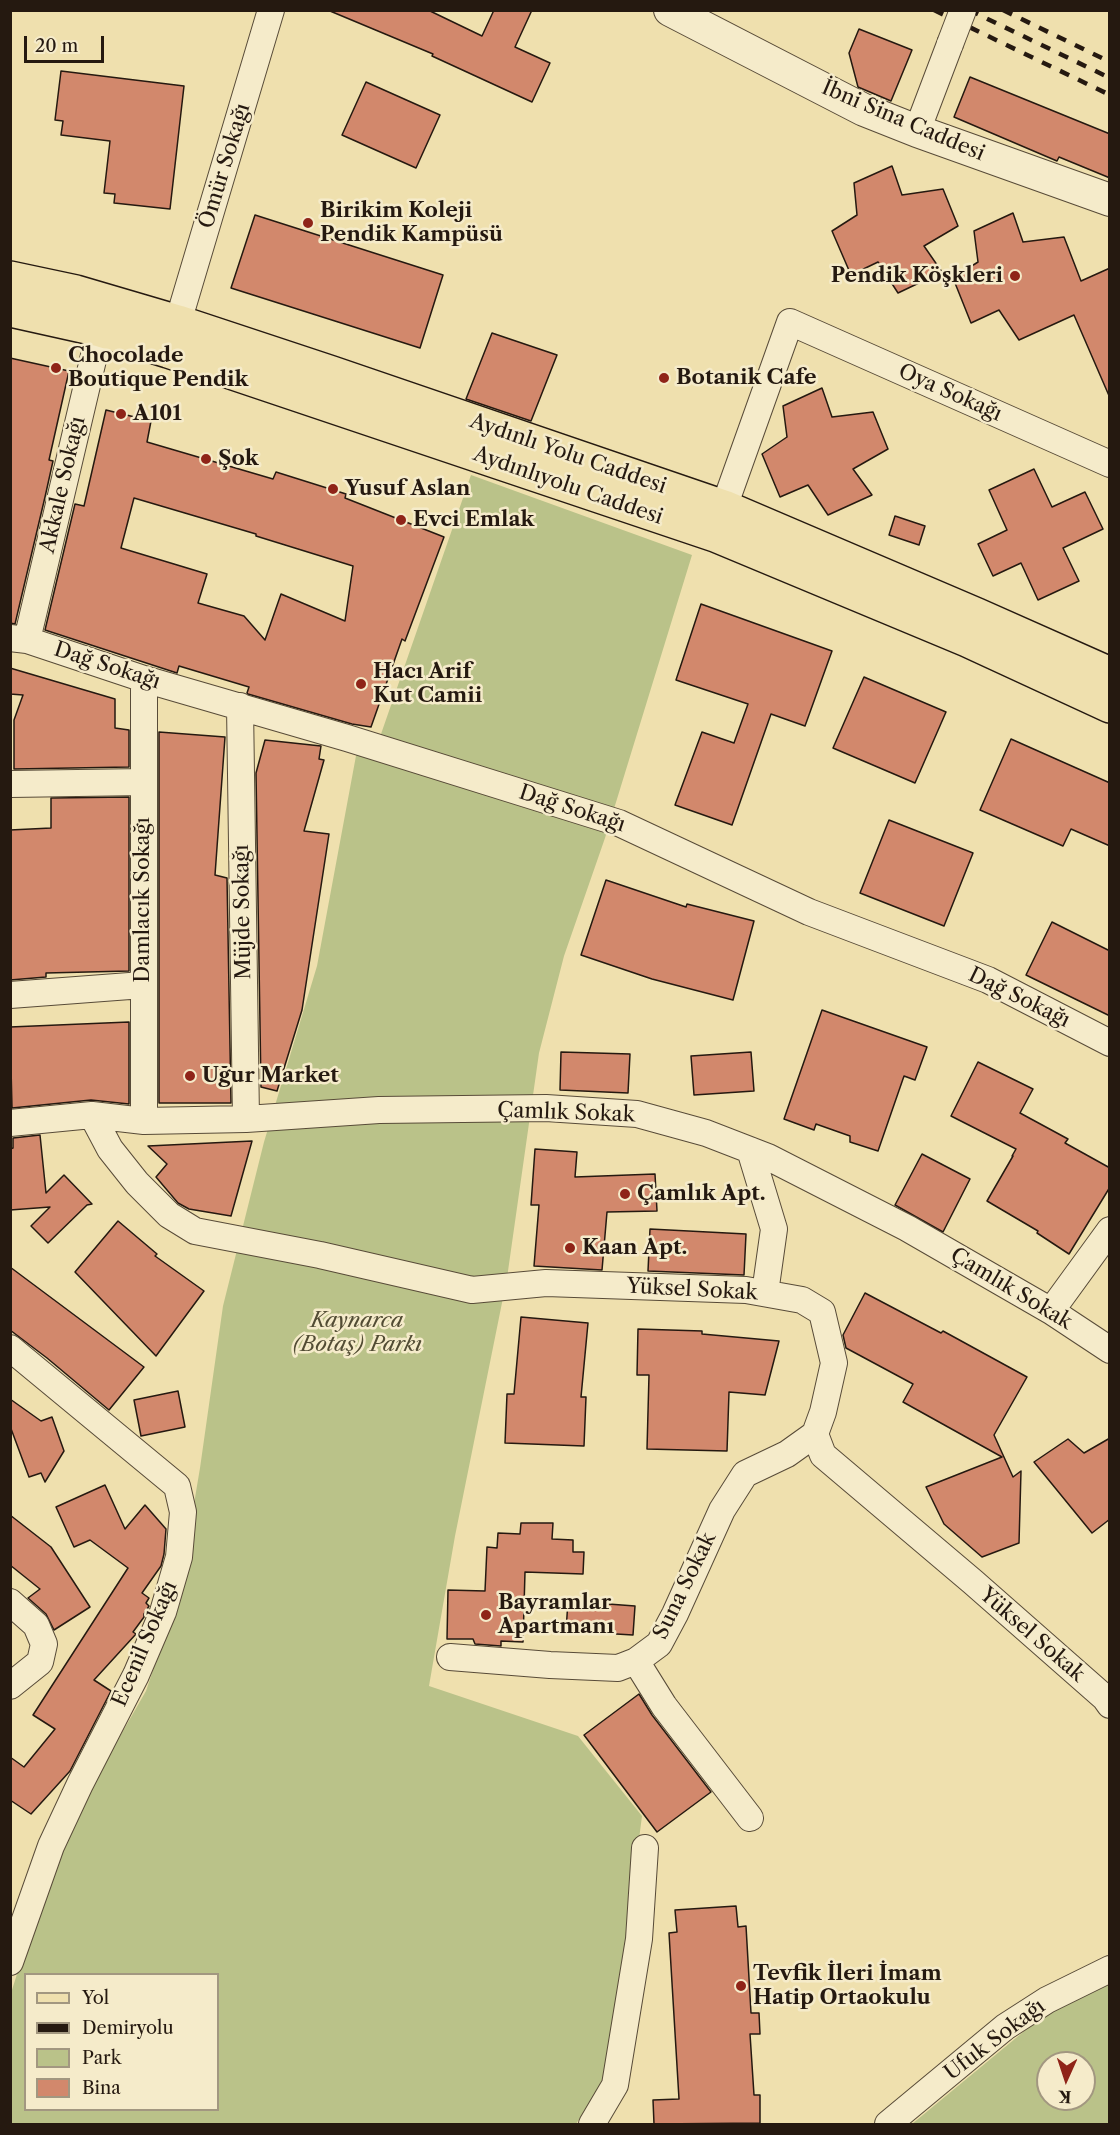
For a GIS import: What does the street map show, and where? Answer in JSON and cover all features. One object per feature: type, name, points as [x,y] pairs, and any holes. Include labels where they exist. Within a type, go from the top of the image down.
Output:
[{"type":"main road","name":"Aydınlı Yolu Caddesi","points":[[10,278],[76,292],[178,322],[343,376],[724,507],[1110,674]]},
{"type":"main road","name":"Aydınlıyolu Caddesi","points":[[10,310],[100,330],[331,405],[715,535],[967,640],[1110,706]]},
{"type":"street","name":"Ömür Sokağı","points":[[178,322],[272,10]]},
{"type":"street","name":"İbni Sina Caddesi","points":[[670,10],[864,110],[1110,200]]},
{"type":"street","points":[[917,131],[963,10]]},
{"type":"street","name":"Oya Sokağı","points":[[724,507],[790,322],[1110,464]]},
{"type":"street","name":"Akkale Sokağı","points":[[19,639],[100,330]]},
{"type":"street","name":"Dağ Sokağı","points":[[19,639],[619,823],[809,912],[988,980],[1110,1043]]},
{"type":"street","name":"Damlacık Sokağı","points":[[144,679],[144,1121]]},
{"type":"street","name":"Müjde Sokağı","points":[[240,706],[246,1119]]},
{"type":"street","points":[[10,784],[144,782]]},
{"type":"street","points":[[10,995],[143,985]]},
{"type":"street","name":"Çamlık Sokak","points":[[10,1123],[92,1115],[144,1121],[246,1119],[379,1110],[546,1108],[637,1114],[706,1133],[768,1157],[907,1228],[1051,1311],[1110,1350]]},
{"type":"street","name":"Yüksel Sokak","points":[[92,1115],[110,1149],[137,1183],[169,1215],[195,1231],[320,1255],[472,1290],[546,1283],[746,1290],[802,1300],[822,1312],[834,1363],[823,1412],[815,1434],[823,1455],[973,1582],[1105,1698],[1110,1705]]},
{"type":"street","points":[[750,1150],[774,1229],[765,1293]]},
{"type":"street","points":[[1051,1311],[1110,1230]]},
{"type":"street","name":"Ecenil Sokağı","points":[[10,1348],[177,1486],[183,1512],[179,1557],[163,1612],[136,1675],[51,1846],[10,1962]]},
{"type":"street","name":"Suna Sokak","points":[[450,1657],[618,1668],[636,1661],[658,1644],[680,1605],[722,1510],[745,1474],[787,1454],[815,1434]]},
{"type":"street","points":[[10,1602],[36,1625],[44,1644],[40,1662],[10,1686]]},
{"type":"street","points":[[636,1661],[664,1706],[750,1818]]},
{"type":"street","points":[[592,2124],[615,2085],[639,1939],[645,1848]]},
{"type":"street","name":"Ufuk Sokağı","points":[[888,2124],[1005,2027],[1047,2000],[1110,1969]]},
{"type":"green space","name":"Kaynarca (Botaş) Parkı","points":[[471,475],[692,555],[605,838],[564,956],[539,1053],[507,1278],[455,1536],[429,1686],[578,1736],[642,1816],[627,1932],[603,2081],[576,2124],[11,2124],[11,1993],[31,1930],[68,1837],[93,1783],[146,1691],[179,1593],[200,1468],[223,1306],[264,1142],[317,966],[358,745],[381,734]]},
{"type":"green space","points":[[1109,1974],[1109,2124],[912,2124],[1086,1980]]},
{"type":"building","points":[[428,10],[482,36],[494,10],[532,10],[515,47],[550,63],[532,102],[432,56],[433,54],[330,11]]},
{"type":"building","points":[[859,29],[912,50],[891,101],[858,87],[849,53]]},
{"type":"building","points":[[61,71],[184,86],[170,209],[114,203],[115,194],[104,193],[110,141],[61,135],[63,121],[55,120]]},
{"type":"building","points":[[970,77],[1110,134],[1110,178],[1059,157],[1057,161],[954,117]]},
{"type":"building","points":[[366,82],[440,115],[416,168],[342,135]]},
{"type":"building","name":"Pendik Köşkleri","points":[[892,166],[902,195],[943,189],[958,226],[924,246],[942,272],[898,293],[878,262],[851,275],[832,231],[857,215],[854,183]]},
{"type":"building","name":"Pendik Köşkleri","points":[[1013,213],[1023,242],[1064,237],[1081,281],[1110,268],[1110,398],[1074,315],[1019,340],[999,310],[971,323],[953,278],[978,262],[974,231]]},
{"type":"building","points":[[255,215],[443,275],[420,348],[231,288]]},
{"type":"building","points":[[492,333],[557,355],[531,421],[466,399]]},
{"type":"building","points":[[10,358],[69,371],[49,460],[53,461],[15,624],[10,623]]},
{"type":"building","points":[[822,388],[832,417],[873,412],[888,449],[853,469],[872,495],[828,515],[808,485],[780,497],[762,454],[787,437],[783,406]]},
{"type":"building","points":[[106,410],[151,421],[147,442],[273,479],[276,472],[346,494],[345,498],[444,537],[405,641],[402,639],[371,727],[352,724],[248,694],[249,687],[179,666],[177,673],[45,630],[75,504],[84,506]],"holes":[[[134,498],[256,534],[256,536],[353,566],[345,621],[281,594],[265,640],[244,616],[198,603],[207,574],[121,548]]]},
{"type":"building","points":[[1034,469],[1052,507],[1085,492],[1103,529],[1063,548],[1079,581],[1038,600],[1021,563],[993,576],[978,544],[1007,530],[989,490]]},
{"type":"building","points":[[895,516],[925,526],[919,545],[889,535]]},
{"type":"building","points":[[701,604],[832,651],[805,726],[771,714],[732,825],[675,805],[702,732],[734,743],[748,704],[676,680]]},
{"type":"building","points":[[10,668],[115,699],[115,728],[129,730],[129,767],[14,769],[14,720],[23,695],[10,694]]},
{"type":"building","points":[[864,677],[946,712],[915,783],[833,748]]},
{"type":"building","points":[[159,732],[225,737],[215,875],[227,878],[231,1103],[159,1103]]},
{"type":"building","points":[[1011,739],[1110,783],[1110,846],[1071,829],[1063,846],[980,810]]},
{"type":"building","points":[[265,740],[321,746],[319,759],[324,760],[304,831],[329,834],[302,1010],[277,1091],[261,1087],[256,773]]},
{"type":"building","points":[[129,797],[129,971],[46,973],[46,977],[10,980],[10,830],[51,828],[51,798]]},
{"type":"building","points":[[889,820],[973,853],[944,926],[860,893]]},
{"type":"building","points":[[606,880],[686,907],[687,904],[754,921],[733,1000],[652,979],[581,955]]},
{"type":"building","points":[[1052,922],[1110,951],[1110,1016],[1026,975]]},
{"type":"building","points":[[822,1010],[927,1047],[915,1080],[904,1076],[878,1151],[850,1142],[850,1136],[816,1124],[814,1130],[784,1119]]},
{"type":"building","points":[[129,1022],[129,1104],[91,1100],[12,1108],[10,1027]]},
{"type":"building","points":[[561,1052],[630,1054],[628,1093],[560,1090]]},
{"type":"building","points":[[751,1052],[754,1091],[694,1095],[691,1056]]},
{"type":"building","points":[[978,1062],[1033,1089],[1020,1113],[1068,1139],[1065,1143],[1110,1168],[1110,1187],[1069,1254],[1037,1233],[1038,1231],[987,1201],[1016,1149],[951,1116]]},
{"type":"building","points":[[40,1135],[46,1193],[64,1175],[92,1204],[87,1205],[48,1243],[31,1226],[50,1207],[10,1210],[10,1149],[13,1148],[13,1138]]},
{"type":"building","points":[[252,1141],[231,1216],[189,1209],[178,1203],[156,1177],[167,1164],[148,1146]]},
{"type":"building","points":[[535,1149],[577,1152],[575,1177],[655,1174],[657,1211],[607,1212],[602,1270],[534,1266],[539,1205],[531,1205]]},
{"type":"building","points":[[922,1154],[970,1179],[943,1232],[895,1205]]},
{"type":"building","points":[[118,1221],[157,1254],[155,1256],[204,1291],[156,1356],[75,1272]]},
{"type":"building","points":[[650,1229],[746,1234],[744,1275],[648,1271]]},
{"type":"building","points":[[10,1267],[144,1367],[109,1410],[10,1330]]},
{"type":"building","points":[[865,1293],[941,1333],[943,1331],[1027,1377],[994,1435],[1013,1477],[1021,1471],[1019,1543],[982,1557],[944,1524],[926,1487],[1002,1457],[903,1402],[913,1384],[846,1348],[843,1335]]},
{"type":"building","points":[[521,1317],[588,1323],[581,1397],[586,1397],[584,1446],[505,1443],[507,1394],[514,1394]]},
{"type":"building","points":[[638,1329],[702,1331],[702,1334],[779,1341],[765,1395],[729,1392],[727,1451],[647,1449],[649,1375],[637,1375]]},
{"type":"building","points":[[178,1391],[185,1427],[141,1436],[134,1400]]},
{"type":"building","points":[[10,1399],[41,1421],[52,1417],[64,1451],[45,1482],[41,1473],[29,1477],[10,1426]]},
{"type":"building","points":[[1110,1438],[1110,1519],[1092,1533],[1034,1462],[1068,1439],[1084,1453]]},
{"type":"building","points":[[105,1485],[125,1529],[145,1505],[166,1529],[164,1554],[161,1566],[142,1593],[149,1598],[146,1603],[149,1606],[133,1632],[136,1634],[94,1680],[111,1691],[70,1771],[31,1814],[10,1800],[10,1757],[24,1767],[55,1729],[33,1715],[128,1568],[90,1540],[74,1547],[56,1507]]},
{"type":"building","points":[[10,1515],[51,1547],[90,1607],[54,1630],[46,1614],[28,1598],[40,1589],[10,1565]]},
{"type":"building","points":[[521,1523],[553,1523],[552,1539],[573,1540],[573,1552],[584,1552],[583,1574],[525,1572],[523,1642],[501,1641],[501,1646],[475,1644],[473,1639],[447,1639],[448,1590],[485,1591],[487,1547],[497,1548],[498,1533],[520,1534]]},
{"type":"building","points":[[568,1601],[635,1606],[633,1635],[566,1631]]},
{"type":"building","points":[[639,1694],[652,1715],[711,1792],[657,1832],[584,1735]]},
{"type":"building","points":[[736,1906],[738,1927],[746,1926],[751,2013],[759,2013],[760,2034],[750,2034],[754,2095],[760,2095],[760,2123],[654,2124],[653,2100],[679,2099],[669,1933],[677,1932],[675,1910]]},
{"type":"railway","points":[[934,10],[1110,95]]},
{"type":"railway","points":[[969,10],[1110,78]]},
{"type":"railway","points":[[1003,10],[1110,62]]},
{"type":"place","name":"Birikim Koleji Pendik Kampüsü","points":[[308,223]]},
{"type":"place","name":"Pendik Köşkleri","points":[[1015,276]]},
{"type":"place","name":"Chocolade Boutique Pendik","points":[[56,368]]},
{"type":"place","name":"Botanik Cafe","points":[[664,378]]},
{"type":"place","name":"A101","points":[[121,414]]},
{"type":"place","name":"Şok","points":[[206,459]]},
{"type":"place","name":"Yusuf Aslan","points":[[333,489]]},
{"type":"place","name":"Evci Emlak","points":[[401,520]]},
{"type":"place","name":"Hacı Arif Kut Camii","points":[[361,684]]},
{"type":"place","name":"Uğur Market","points":[[190,1076]]},
{"type":"place","name":"Çamlık Apt.","points":[[625,1194]]},
{"type":"place","name":"Kaan Apt.","points":[[570,1248]]},
{"type":"place","name":"Bayramlar Apartmanı","points":[[486,1615]]},
{"type":"place","name":"Tevfik İleri İmam Hatip Ortaokulu","points":[[741,1986]]}]
